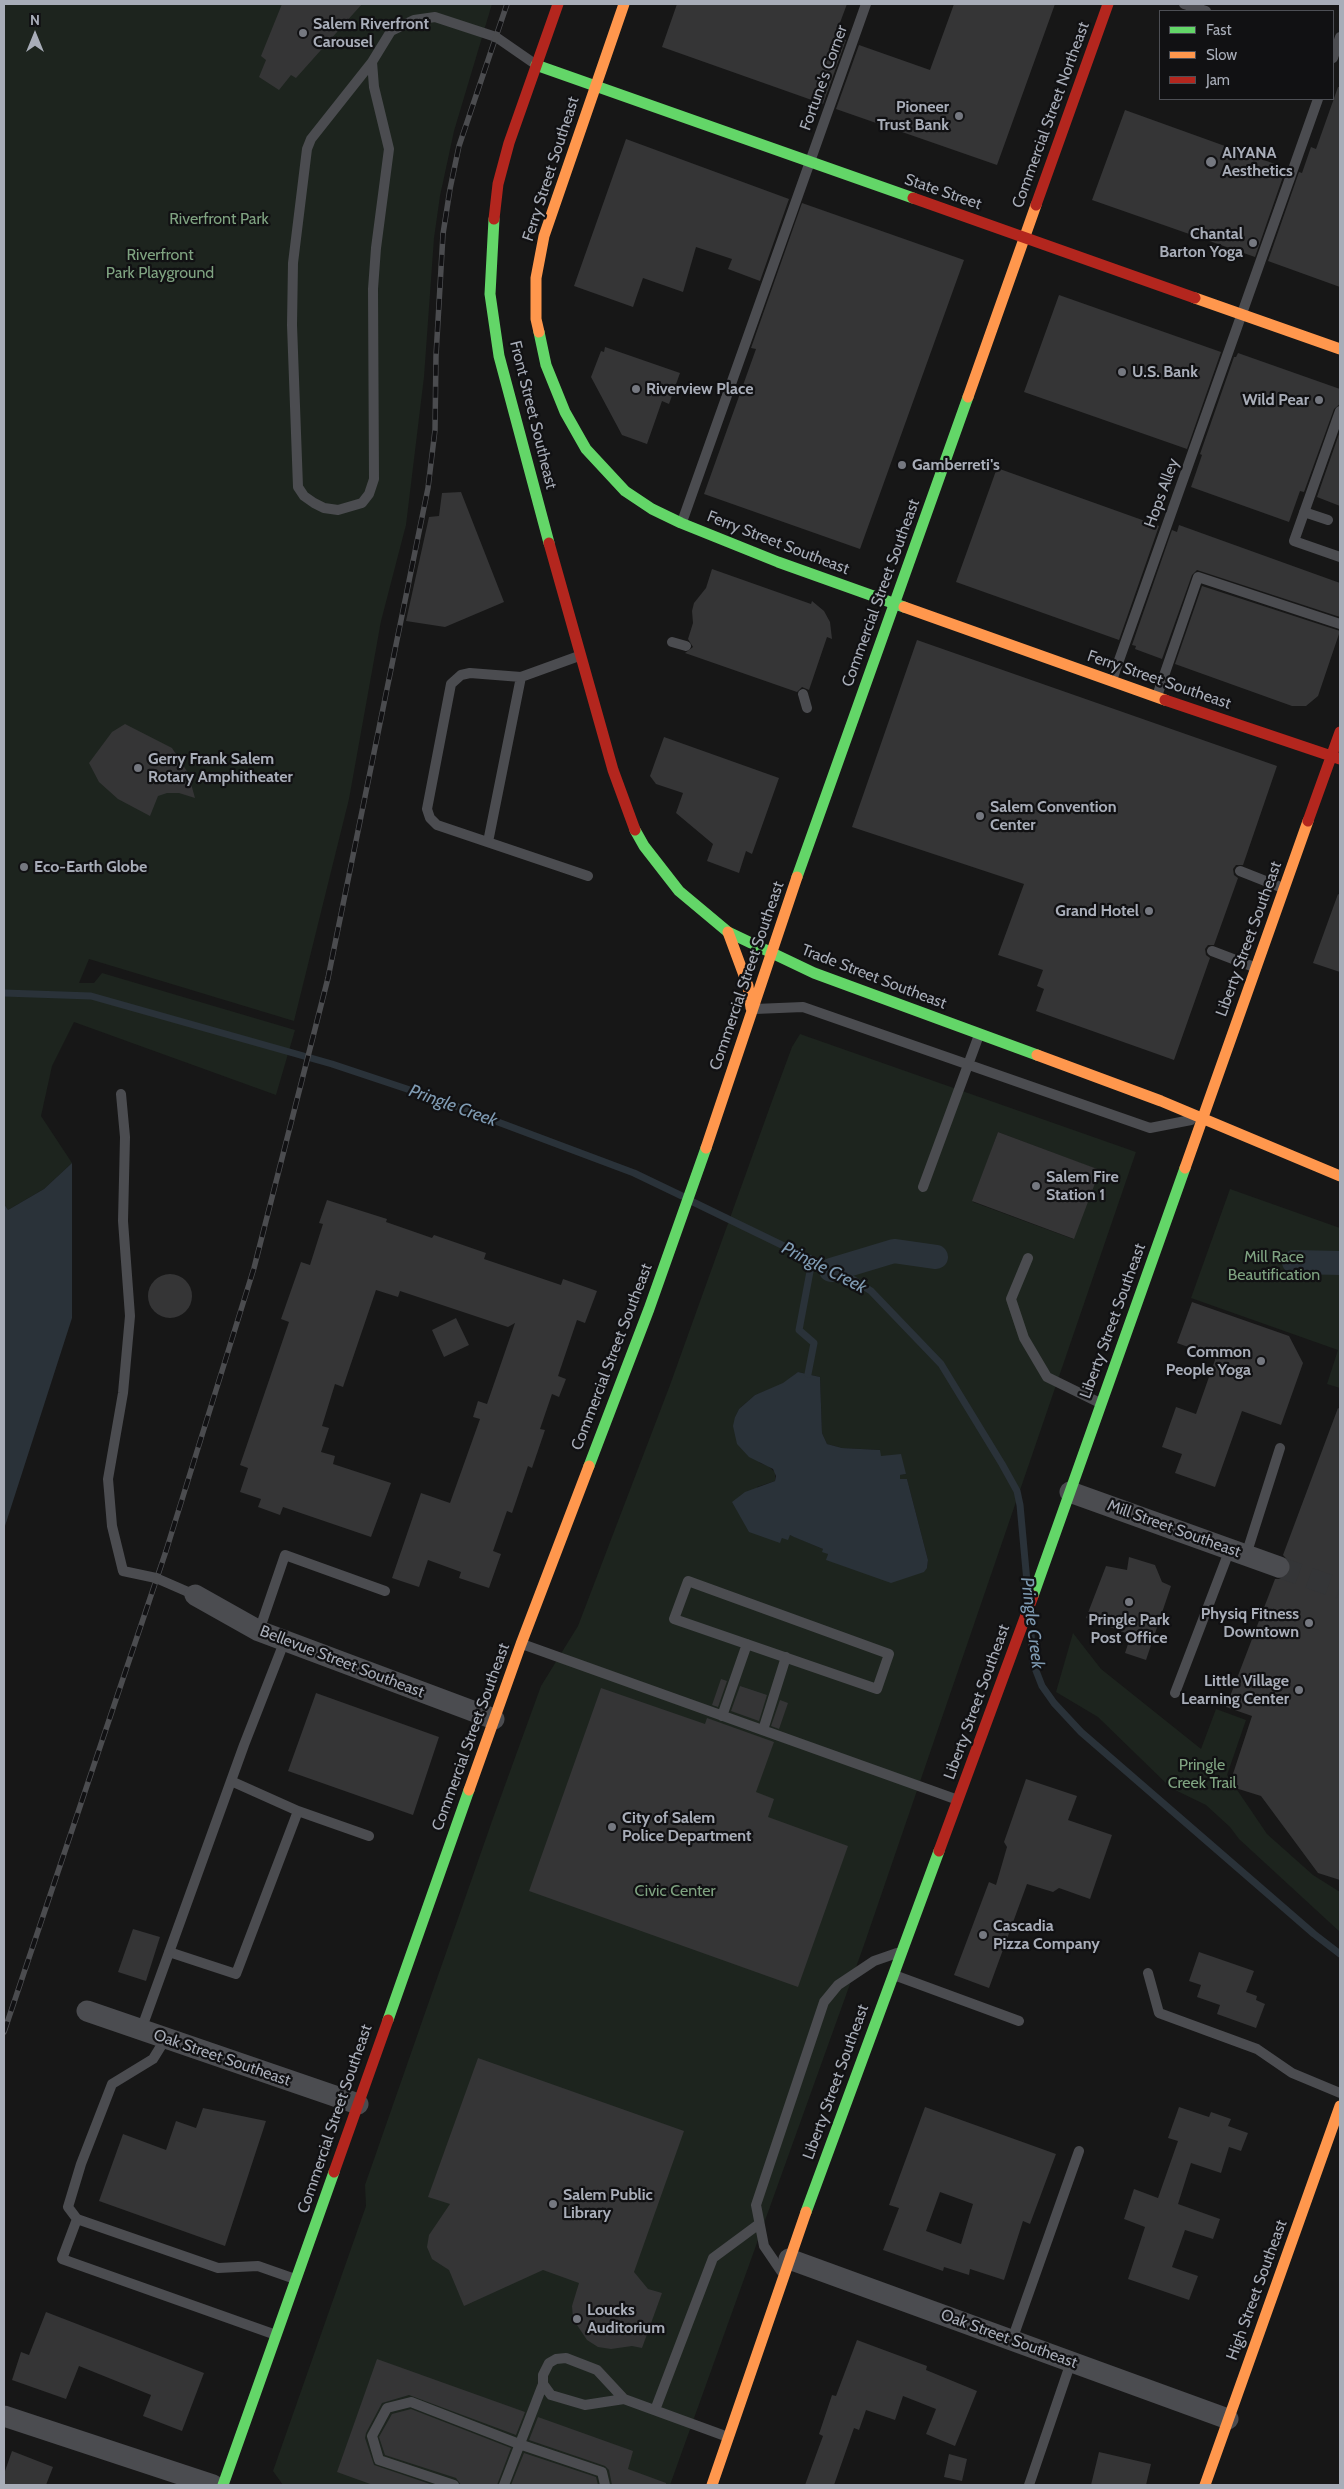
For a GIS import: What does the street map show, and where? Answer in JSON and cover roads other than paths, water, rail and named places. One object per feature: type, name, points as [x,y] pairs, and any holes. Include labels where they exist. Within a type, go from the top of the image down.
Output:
[{"type":"main road","name":"Front Street Southeast","points":[[558,4],[509,143],[498,184],[492,237],[490,294],[499,356],[580,656],[613,770]]},
{"type":"main road","name":"Ferry Street Southeast","points":[[624,4],[544,236],[536,278],[536,320],[546,365],[565,412],[586,449],[625,491],[652,509],[681,523],[778,562],[895,602],[1111,681],[1336,757]]},
{"type":"main road","name":"Commercial Street Northeast","points":[[1025,238],[1108,4]]},
{"type":"main road","name":"State Street","points":[[536,65],[1340,349]]},
{"type":"main road","name":"Commercial Street Southeast","points":[[224,2485],[521,1644],[649,1309],[716,1119],[770,954],[1025,238]]},
{"type":"main road","name":"Liberty Street Southeast","points":[[712,2485],[787,2268],[901,1952],[983,1736],[1255,967],[1336,757],[1340,732]]},
{"type":"main road","name":"Trade Street Southeast","points":[[613,770],[631,820],[644,846],[679,891],[728,932],[770,954],[814,973],[1161,1101],[1340,1176]]},
{"type":"main road","points":[[728,932],[748,986],[751,1009]]},
{"type":"main road","name":"High Street Southeast","points":[[1205,2485],[1340,2106]]},
{"type":"street","name":"Mill Street Southeast","points":[[1070,1492],[1279,1567]]},
{"type":"street","name":"Bellevue Street Southeast","points":[[195,1595],[259,1631],[494,1719]]},
{"type":"street","name":"Oak Street Southeast","points":[[87,2011],[358,2104]]},
{"type":"street","name":"Oak Street Southeast","points":[[787,2268],[1012,2340],[1228,2419]]},
{"type":"street","points":[[4,2416],[213,2485]]},
{"type":"lane","name":"Fortune's Corner","points":[[681,523],[866,4]]},
{"type":"lane","points":[[1184,4],[1203,10]]},
{"type":"lane","points":[[372,62],[374,87],[389,149],[376,248],[373,289],[374,479],[362,503],[338,510],[324,508],[314,503],[304,496],[298,486],[292,325],[293,263],[307,149],[319,128],[372,62],[391,31],[414,20],[435,17],[496,37],[536,65]]},
{"type":"lane","points":[[1334,53],[1340,37]]},
{"type":"lane","name":"Hops Alley","points":[[1111,681],[1318,100]]},
{"type":"lane","points":[[1340,411],[1294,541],[1340,557]]},
{"type":"lane","points":[[1304,512],[1328,520]]},
{"type":"lane","points":[[1157,696],[1198,577],[1340,624]]},
{"type":"lane","points":[[672,642],[686,646]]},
{"type":"lane","points":[[580,656],[521,676],[470,673],[461,675],[451,684],[427,809],[430,818],[437,825],[588,876]]},
{"type":"lane","points":[[488,842],[521,676]]},
{"type":"lane","points":[[803,694],[807,708]]},
{"type":"lane","points":[[1240,871],[1284,888]]},
{"type":"lane","points":[[1212,951],[1255,967]]},
{"type":"lane","points":[[751,1009],[803,1006],[1150,1128],[1203,1118]]},
{"type":"lane","points":[[923,1187],[979,1034]]},
{"type":"lane","points":[[121,1094],[125,1138],[123,1221],[130,1316],[123,1393],[108,1479],[112,1526],[123,1571],[156,1578],[195,1595]]},
{"type":"lane","points":[[1028,1258],[1011,1299],[1024,1338],[1047,1377],[1101,1403]]},
{"type":"lane","points":[[1175,1693],[1238,1552],[1280,1448]]},
{"type":"lane","points":[[259,1631],[286,1555],[385,1591]]},
{"type":"lane","points":[[688,1581],[889,1654],[877,1689],[786,1657],[674,1619],[688,1581]]},
{"type":"lane","points":[[141,2030],[231,1781],[285,1640]]},
{"type":"lane","points":[[521,1644],[959,1800]]},
{"type":"lane","points":[[722,1716],[747,1644]]},
{"type":"lane","points":[[763,1730],[786,1657]]},
{"type":"lane","points":[[231,1781],[298,1811],[369,1836]]},
{"type":"lane","points":[[169,1952],[236,1974],[298,1811]]},
{"type":"lane","points":[[787,2268],[764,2246],[756,2205],[824,2002],[838,1985],[874,1961],[901,1952]]},
{"type":"lane","points":[[1148,1974],[1159,2013],[1257,2050],[1292,2073],[1340,2093]]},
{"type":"lane","points":[[893,1975],[1019,2021]]},
{"type":"lane","points":[[166,2038],[153,2059],[112,2084],[81,2164],[68,2207],[77,2219],[218,2268],[258,2266],[296,2279]]},
{"type":"lane","points":[[1012,2340],[1079,2151]]},
{"type":"lane","points":[[77,2219],[62,2259],[276,2335]]},
{"type":"lane","points":[[655,2410],[713,2258],[759,2224]]},
{"type":"lane","points":[[504,2485],[543,2384],[543,2375],[549,2363],[556,2359],[566,2358],[597,2370],[624,2399],[728,2437]]},
{"type":"lane","points":[[1029,2485],[1071,2362]]},
{"type":"lane","points":[[543,2384],[551,2395],[584,2405],[624,2399]]},
{"type":"lane","points":[[454,2485],[379,2460],[372,2436],[387,2408],[410,2402],[519,2444],[602,2472],[605,2485]]},
{"type":"waterway","name":"Pringle Creek","points":[[4,993],[91,996],[332,1064],[434,1098],[634,1173],[682,1196]]},
{"type":"waterway","name":"Pringle Creek","points":[[691,1201],[854,1280],[871,1291],[941,1364],[1017,1491],[1027,1582]]},
{"type":"waterway","points":[[831,1270],[894,1251],[936,1257]]},
{"type":"waterway","points":[[808,1374],[814,1343],[799,1330],[812,1261]]},
{"type":"waterway","points":[[1294,1262],[1340,1263]]},
{"type":"waterway","name":"Pringle Creek","points":[[1031,1633],[1033,1663],[1042,1686],[1054,1703],[1081,1732],[1314,1934],[1340,1954]]},
{"type":"tunnel","points":[[1279,1567],[1340,1589]]},
{"type":"railway","points":[[4,2032],[166,1551],[254,1268],[328,978],[428,488],[435,430],[436,356],[443,234],[450,189],[459,146],[507,4]]},
{"type":"place","name":"Salem Riverfront Carousel","points":[[303,33]]},
{"type":"place","name":"Pioneer Trust Bank","points":[[959,116]]},
{"type":"place","name":"AIYANA Aesthetics","points":[[1211,162]]},
{"type":"place","name":"Chantal Barton Yoga","points":[[1253,243]]},
{"type":"place","name":"U.S. Bank","points":[[1122,372]]},
{"type":"place","name":"Riverview Place","points":[[636,389]]},
{"type":"place","name":"Wild Pear","points":[[1319,400]]},
{"type":"place","name":"Gamberreti's","points":[[902,465]]},
{"type":"place","name":"Gerry Frank Salem Rotary Amphitheater","points":[[138,768]]},
{"type":"place","name":"Salem Convention Center","points":[[980,816]]},
{"type":"place","name":"Eco-Earth Globe","points":[[24,867]]},
{"type":"place","name":"Grand Hotel","points":[[1149,911]]},
{"type":"place","name":"Salem Fire Station 1","points":[[1036,1186]]},
{"type":"place","name":"Common People Yoga","points":[[1261,1361]]},
{"type":"place","name":"Pringle Park Post Office","points":[[1129,1602]]},
{"type":"place","name":"Physiq Fitness Downtown","points":[[1309,1623]]},
{"type":"place","name":"Little Village Learning Center","points":[[1299,1690]]},
{"type":"place","name":"City of Salem Police Department","points":[[612,1827]]},
{"type":"place","name":"Cascadia Pizza Company","points":[[983,1935]]},
{"type":"place","name":"Salem Public Library","points":[[553,2204]]},
{"type":"place","name":"Loucks Auditorium","points":[[577,2319]]},
{"type":"park label","name":"Riverfront Park","points":[[219,219]]},
{"type":"park label","name":"Riverfront Park Playground","points":[[160,264]]},
{"type":"park label","name":"Mill Race Beautification","points":[[1274,1266]]},
{"type":"park label","name":"Pringle Creek Trail","points":[[1202,1774]]},
{"type":"park label","name":"Civic Center","points":[[675,1891]]}]
